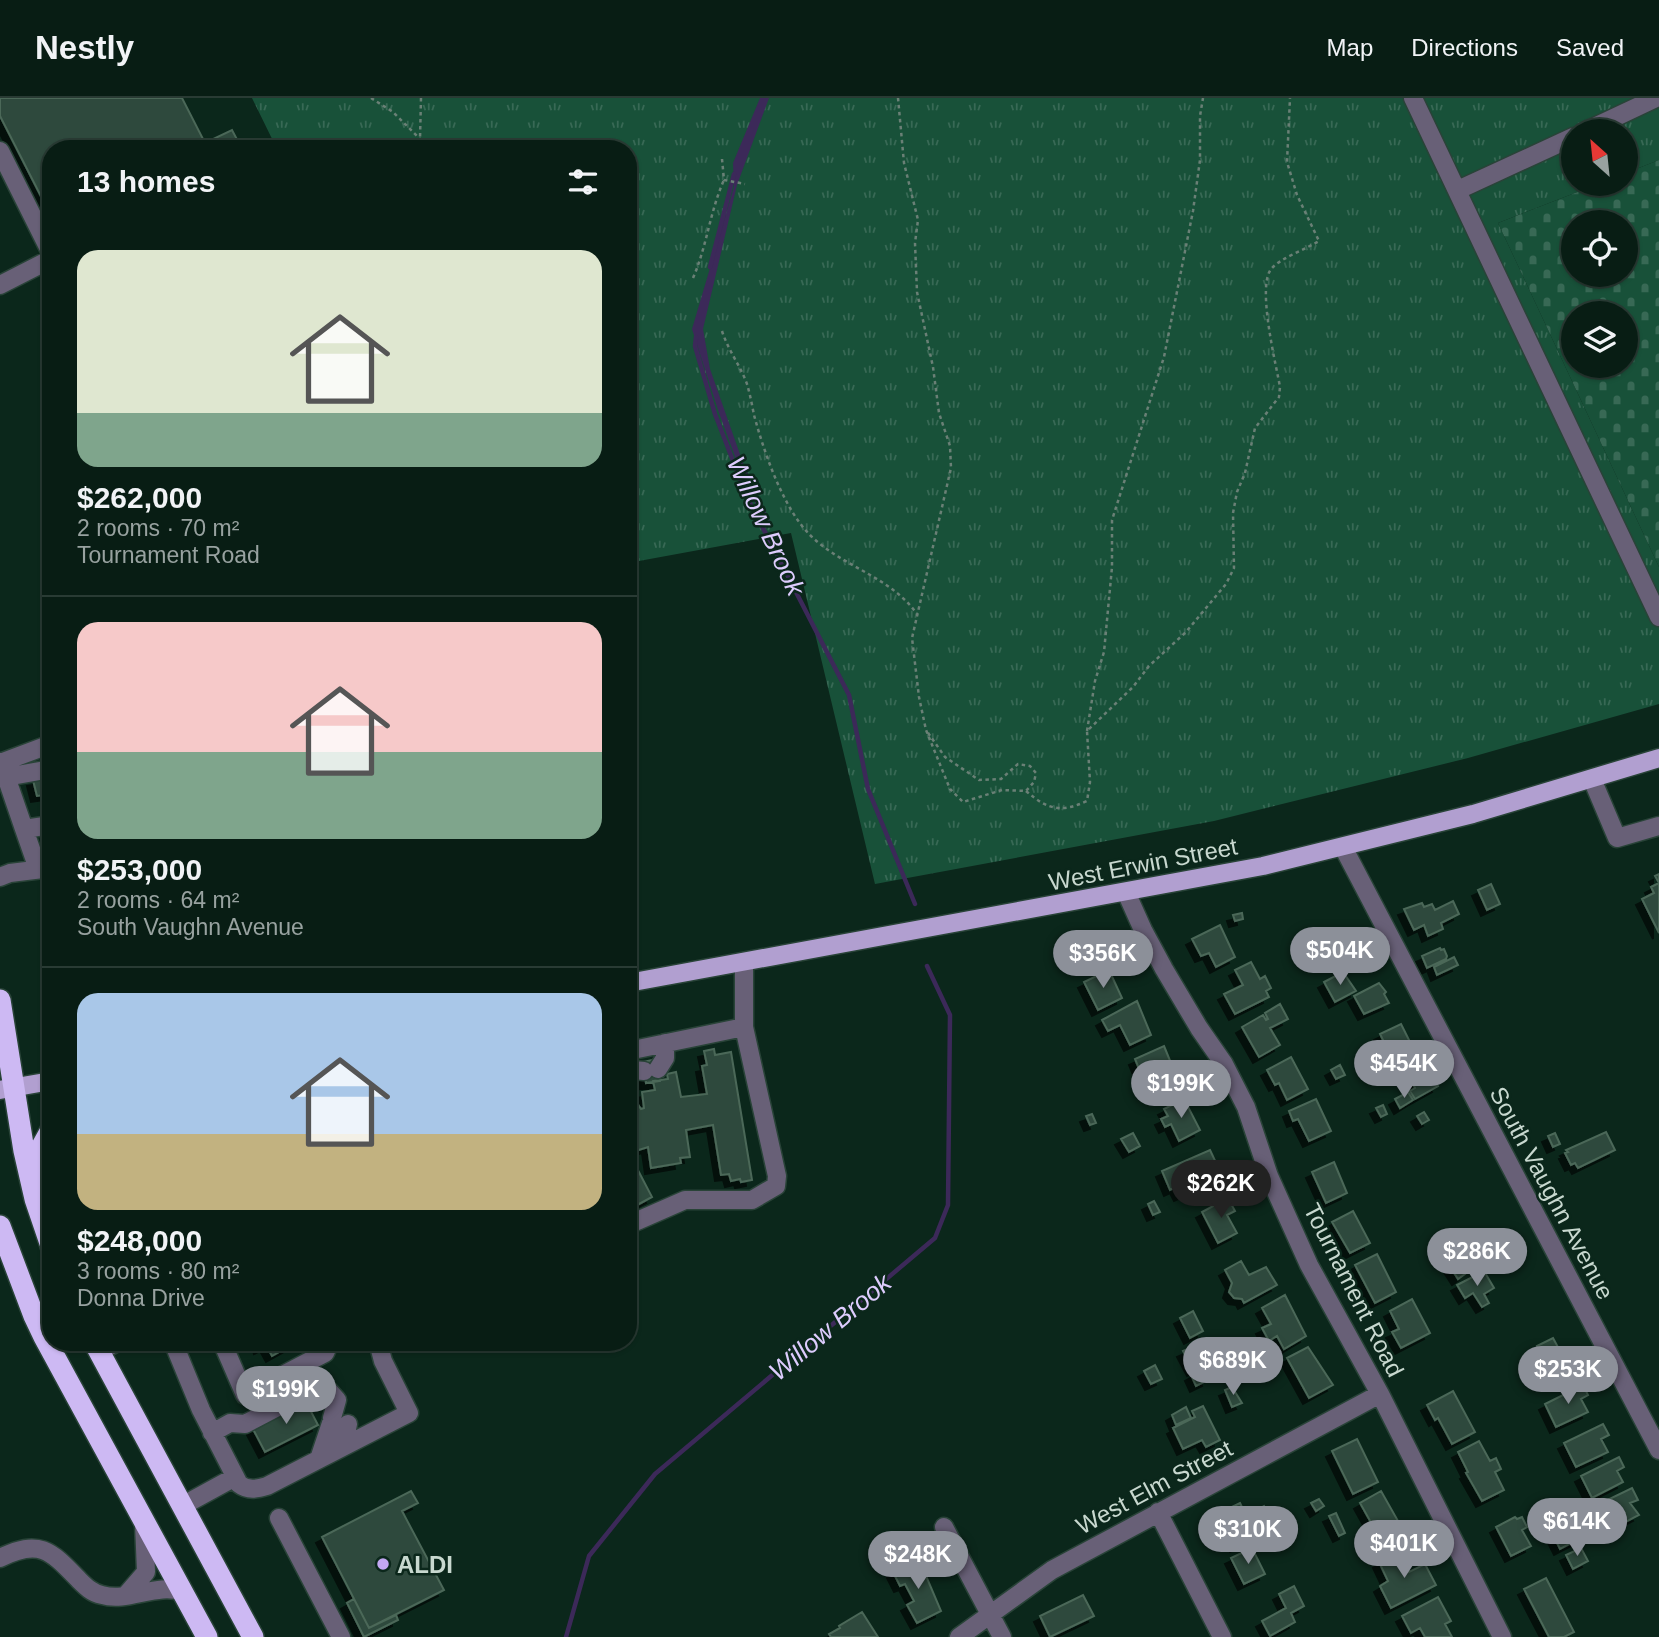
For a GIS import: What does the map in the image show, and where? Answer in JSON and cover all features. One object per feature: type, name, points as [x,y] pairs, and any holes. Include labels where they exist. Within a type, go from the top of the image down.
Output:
[{"type":"highway","points":[[0,1000],[7,1088],[30,1182],[42,1219]]},
{"type":"highway","points":[[30,1182],[42,1146]]},
{"type":"highway","points":[[0,1226],[42,1331]]},
{"type":"highway","points":[[53,1351],[206,1637]]},
{"type":"highway","points":[[105,1351],[182,1506],[253,1637]]},
{"type":"main road","name":"West Erwin Street","points":[[637,981],[1126,892],[1343,847],[1461,818],[1659,758]]},
{"type":"main road","points":[[7,1088],[42,1082]]},
{"type":"street","points":[[1413,98],[1659,617]]},
{"type":"street","points":[[1611,119],[1656,98]]},
{"type":"street","points":[[1458,190],[1561,143]]},
{"type":"street","points":[[0,151],[42,235]]},
{"type":"street","points":[[0,285],[42,264]]},
{"type":"street","points":[[3,767],[42,748]]},
{"type":"street","points":[[3,767],[42,769]]},
{"type":"street","points":[[3,767],[24,829],[42,861]]},
{"type":"street","points":[[1592,779],[1617,838],[1659,826]]},
{"type":"street","points":[[24,829],[42,826]]},
{"type":"street","name":"South Vaughn Avenue","points":[[1343,847],[1659,1450]]},
{"type":"street","points":[[0,877],[42,871]]},
{"type":"street","name":"Tournament Road","points":[[1126,892],[1164,969],[1224,1064],[1246,1107],[1269,1176],[1309,1265],[1380,1394],[1502,1637]]},
{"type":"street","points":[[637,1221],[685,1200],[752,1200],[776,1186],[777,1165],[744,1027],[744,962]]},
{"type":"street","points":[[637,1049],[744,1027]]},
{"type":"street","points":[[643,1069],[665,1058],[665,1043]]},
{"type":"street","points":[[177,1351],[212,1433],[235,1477],[244,1488],[257,1489],[267,1486],[321,1454],[409,1413],[380,1351]]},
{"type":"street","points":[[226,1351],[244,1395],[326,1351]]},
{"type":"street","points":[[212,1433],[230,1423],[245,1424],[315,1388],[326,1388],[346,1434],[321,1454]]},
{"type":"street","name":"West Elm Street","points":[[959,1637],[1052,1570],[1380,1394]]},
{"type":"street","points":[[182,1506],[235,1477]]},
{"type":"street","points":[[1158,1512],[1222,1637]]},
{"type":"street","points":[[127,1594],[146,1572],[143,1518]]},
{"type":"street","points":[[279,1518],[341,1637]]},
{"type":"street","points":[[944,1527],[1002,1637]]},
{"type":"street","points":[[0,1558],[20,1549],[39,1547],[56,1557],[93,1592],[112,1597],[166,1589],[183,1592]]},
{"type":"path","points":[[371,98],[393,112],[420,139]]},
{"type":"path","points":[[420,139],[421,98]]},
{"type":"path","points":[[898,98],[904,163],[918,220],[915,243],[917,292],[933,367],[939,413],[950,446],[951,468],[912,638],[926,730],[950,789],[963,802],[1002,790],[1026,791],[1052,808],[1069,809],[1087,801],[1090,782],[1087,731],[1095,681],[1104,652],[1112,567],[1112,520],[1164,357],[1193,211],[1200,160],[1203,98]]},
{"type":"path","points":[[1087,731],[1186,632],[1226,584],[1234,568],[1233,513],[1237,492],[1245,473],[1255,428],[1279,397],[1280,387],[1267,310],[1266,276],[1273,267],[1319,241],[1297,195],[1287,162],[1290,98]]},
{"type":"path","points":[[693,278],[702,256],[717,195],[726,180],[722,159]]},
{"type":"path","points":[[726,180],[745,184]]},
{"type":"path","points":[[722,331],[727,347],[740,367],[748,387],[754,416],[781,492],[809,534],[836,556],[899,593],[917,614]]},
{"type":"path","points":[[926,730],[945,757],[979,780],[1001,779],[1018,764],[1030,766],[1036,773],[1034,782],[1026,791]]},
{"type":"green space","points":[[252,98],[1659,98],[1659,160],[1638,168],[1638,119],[1561,119],[1561,196],[1567,196],[1498,223],[1561,358],[1561,378],[1571,378],[1659,567],[1659,704],[1468,758],[1214,821],[875,884],[791,533],[637,561],[637,140],[273,140]]},
{"type":"green space","points":[[1659,160],[1659,567],[1571,378],[1638,378],[1638,301],[1561,301],[1561,358],[1498,223],[1567,196],[1638,196],[1638,168]]},
{"type":"shaded area","points":[[760,98],[769,98],[737,185],[703,329],[710,369],[743,463],[770,521],[762,518],[740,470],[692,329],[734,187],[733,163]]},
{"type":"building","points":[[0,98],[182,98],[203,140],[42,140],[42,198],[0,116]]},
{"type":"building","points":[[232,130],[237,140],[211,140]]},
{"type":"building","points":[[42,778],[42,795],[37,796],[33,780]]},
{"type":"building","points":[[1659,883],[1659,933],[1642,899],[1654,893],[1651,887]]},
{"type":"building","points":[[1491,884],[1500,904],[1487,910],[1478,890]]},
{"type":"building","points":[[1453,901],[1459,914],[1441,923],[1443,929],[1428,936],[1424,925],[1414,930],[1404,909],[1422,903],[1424,907],[1432,904],[1435,910]]},
{"type":"building","points":[[1242,913],[1243,919],[1235,921],[1233,915]]},
{"type":"building","points":[[1220,925],[1235,957],[1216,967],[1209,953],[1201,956],[1192,939]]},
{"type":"building","points":[[1440,948],[1444,949],[1446,959],[1427,968],[1422,956]]},
{"type":"building","points":[[1454,957],[1458,965],[1437,975],[1434,967]]},
{"type":"building","points":[[1251,962],[1260,979],[1265,976],[1271,988],[1266,991],[1269,997],[1235,1014],[1224,994],[1243,985],[1235,970]]},
{"type":"building","points":[[1109,970],[1122,998],[1098,1010],[1084,982]]},
{"type":"building","points":[[1343,972],[1356,991],[1335,1002],[1324,982]]},
{"type":"building","points":[[1379,983],[1386,992],[1384,994],[1389,1003],[1364,1014],[1354,996]]},
{"type":"building","points":[[1137,1001],[1151,1035],[1130,1045],[1120,1025],[1108,1031],[1102,1020]]},
{"type":"building","points":[[1280,1004],[1288,1019],[1270,1028],[1280,1045],[1259,1057],[1242,1027],[1263,1015],[1268,1019],[1265,1013]]},
{"type":"building","points":[[1401,1024],[1414,1050],[1389,1062],[1379,1044],[1384,1042],[1380,1034]]},
{"type":"building","points":[[1164,1046],[1180,1085],[1156,1097],[1135,1059]]},
{"type":"building","points":[[714,1049],[715,1055],[731,1052],[752,1180],[731,1181],[729,1174],[721,1175],[713,1125],[686,1130],[690,1157],[680,1158],[681,1163],[651,1168],[648,1147],[637,1150],[637,1103],[641,1109],[644,1108],[642,1092],[655,1090],[653,1081],[668,1079],[667,1074],[676,1072],[681,1097],[707,1094],[702,1066],[707,1065],[704,1051]]},
{"type":"building","points":[[1291,1057],[1308,1089],[1287,1100],[1279,1083],[1275,1085],[1267,1070]]},
{"type":"building","points":[[657,1059],[660,1081],[646,1083],[643,1062]]},
{"type":"building","points":[[1426,1063],[1438,1086],[1415,1099],[1410,1091],[1415,1088],[1408,1075]]},
{"type":"building","points":[[1340,1065],[1345,1075],[1336,1079],[1331,1070]]},
{"type":"building","points":[[1408,1092],[1413,1100],[1400,1108],[1395,1099]]},
{"type":"building","points":[[1184,1099],[1200,1130],[1179,1141],[1171,1124],[1165,1127],[1161,1119],[1168,1116],[1164,1109]]},
{"type":"building","points":[[1316,1099],[1331,1131],[1309,1141],[1298,1119],[1293,1121],[1289,1111]]},
{"type":"building","points":[[1383,1105],[1387,1114],[1381,1117],[1376,1108]]},
{"type":"building","points":[[1424,1112],[1429,1120],[1422,1124],[1417,1116]]},
{"type":"building","points":[[1092,1114],[1096,1123],[1090,1125],[1086,1116]]},
{"type":"building","points":[[1606,1132],[1615,1150],[1578,1168],[1575,1163],[1571,1165],[1566,1150]]},
{"type":"building","points":[[1133,1133],[1140,1146],[1129,1152],[1121,1139]]},
{"type":"building","points":[[1555,1133],[1560,1144],[1553,1147],[1548,1136]]},
{"type":"building","points":[[1210,1150],[1218,1167],[1213,1169],[1220,1186],[1199,1196],[1195,1188],[1180,1195],[1176,1187],[1170,1190],[1162,1171]]},
{"type":"building","points":[[1334,1162],[1347,1193],[1326,1203],[1312,1172]]},
{"type":"building","points":[[637,1168],[652,1197],[637,1205]]},
{"type":"building","points":[[1228,1198],[1235,1211],[1227,1215],[1237,1233],[1218,1243],[1202,1212]]},
{"type":"building","points":[[1154,1201],[1160,1212],[1153,1215],[1148,1204]]},
{"type":"building","points":[[1353,1211],[1370,1243],[1350,1253],[1332,1222]]},
{"type":"building","points":[[1377,1254],[1396,1292],[1375,1303],[1355,1265]]},
{"type":"building","points":[[1241,1261],[1249,1275],[1266,1267],[1277,1285],[1244,1303],[1242,1299],[1234,1298],[1229,1292],[1232,1283],[1225,1270]]},
{"type":"building","points":[[1458,1264],[1465,1274],[1458,1279],[1451,1268]]},
{"type":"building","points":[[1484,1271],[1494,1288],[1484,1294],[1489,1303],[1482,1307],[1473,1293],[1465,1298],[1457,1285]]},
{"type":"building","points":[[1285,1295],[1306,1336],[1284,1349],[1277,1336],[1269,1341],[1262,1328],[1271,1324],[1262,1308]]},
{"type":"building","points":[[1412,1299],[1430,1333],[1401,1348],[1392,1332],[1399,1329],[1390,1311]]},
{"type":"building","points":[[1193,1311],[1203,1331],[1190,1338],[1180,1318]]},
{"type":"building","points":[[1553,1338],[1560,1351],[1563,1350],[1570,1369],[1553,1377],[1537,1346]]},
{"type":"building","points":[[1308,1347],[1333,1385],[1309,1398],[1287,1358]]},
{"type":"building","points":[[1190,1348],[1199,1367],[1193,1370],[1183,1351]]},
{"type":"building","points":[[1155,1365],[1162,1379],[1151,1384],[1144,1371]]},
{"type":"building","points":[[1202,1369],[1208,1380],[1196,1386],[1191,1375]]},
{"type":"building","points":[[1583,1385],[1588,1395],[1581,1399],[1588,1412],[1556,1427],[1545,1404]]},
{"type":"building","points":[[1232,1387],[1242,1403],[1232,1407],[1225,1390]]},
{"type":"building","points":[[1453,1391],[1475,1432],[1452,1444],[1438,1418],[1435,1420],[1427,1405]]},
{"type":"building","points":[[304,1398],[318,1425],[265,1452],[253,1429]]},
{"type":"building","points":[[1203,1406],[1220,1440],[1206,1447],[1202,1440],[1183,1449],[1173,1428],[1195,1417],[1192,1411]]},
{"type":"building","points":[[1186,1407],[1191,1418],[1176,1425],[1172,1415]]},
{"type":"building","points":[[1603,1424],[1609,1435],[1601,1439],[1608,1452],[1576,1467],[1564,1443]]},
{"type":"building","points":[[1357,1439],[1378,1482],[1353,1494],[1332,1451]]},
{"type":"building","points":[[1479,1441],[1490,1461],[1496,1458],[1501,1469],[1495,1472],[1504,1490],[1482,1501],[1458,1452]]},
{"type":"building","points":[[1619,1457],[1624,1467],[1617,1471],[1623,1482],[1592,1498],[1581,1476]]},
{"type":"building","points":[[1632,1488],[1638,1500],[1630,1503],[1639,1515],[1608,1531],[1595,1506]]},
{"type":"building","name":"ALDI","points":[[411,1491],[418,1503],[402,1511],[444,1590],[369,1628],[322,1537]]},
{"type":"building","points":[[1381,1491],[1398,1521],[1394,1523],[1400,1535],[1383,1544],[1360,1503]]},
{"type":"building","points":[[1319,1499],[1324,1506],[1316,1511],[1311,1503]]},
{"type":"building","points":[[1240,1503],[1256,1536],[1236,1546],[1228,1529],[1214,1536],[1206,1519]]},
{"type":"building","points":[[1264,1506],[1270,1518],[1257,1525],[1251,1513]]},
{"type":"building","points":[[1336,1513],[1345,1533],[1339,1536],[1329,1516]]},
{"type":"building","points":[[1515,1517],[1522,1517],[1527,1527],[1522,1530],[1531,1546],[1511,1556],[1496,1527]]},
{"type":"building","points":[[1570,1523],[1579,1539],[1560,1549],[1552,1533]]},
{"type":"building","points":[[1252,1548],[1265,1574],[1244,1584],[1231,1558]]},
{"type":"building","points":[[1581,1548],[1588,1561],[1573,1569],[1566,1555]]},
{"type":"building","points":[[1398,1552],[1409,1572],[1425,1564],[1436,1585],[1391,1608],[1380,1586],[1388,1581],[1379,1562]]},
{"type":"building","points":[[915,1561],[918,1566],[921,1564],[941,1611],[917,1623],[907,1605],[914,1601],[905,1584],[900,1586],[893,1572]]},
{"type":"building","points":[[1546,1578],[1574,1632],[1564,1637],[1549,1637],[1524,1589]]},
{"type":"building","points":[[1294,1586],[1304,1606],[1291,1613],[1295,1622],[1270,1636],[1262,1621],[1286,1608],[1279,1594]]},
{"type":"building","points":[[1083,1595],[1094,1616],[1050,1637],[1040,1616]]},
{"type":"building","points":[[1438,1597],[1451,1621],[1445,1624],[1452,1637],[1425,1637],[1420,1628],[1411,1633],[1402,1616]]},
{"type":"building","points":[[354,1599],[369,1628],[396,1615],[398,1620],[364,1637],[347,1603]]},
{"type":"building","points":[[862,1612],[878,1637],[831,1637],[829,1634]]},
{"type":"waterway","name":"Willow Brook","points":[[710,267],[734,174]]},
{"type":"waterway","name":"Willow Brook","points":[[696,337],[695,346],[715,414],[747,497],[849,695],[868,789],[915,904]]},
{"type":"waterway","name":"Willow Brook","points":[[566,1637],[589,1556],[655,1474],[935,1238],[948,1205],[950,1015],[927,966]]},
{"type":"place","name":"ALDI","points":[[383,1564]]}]
